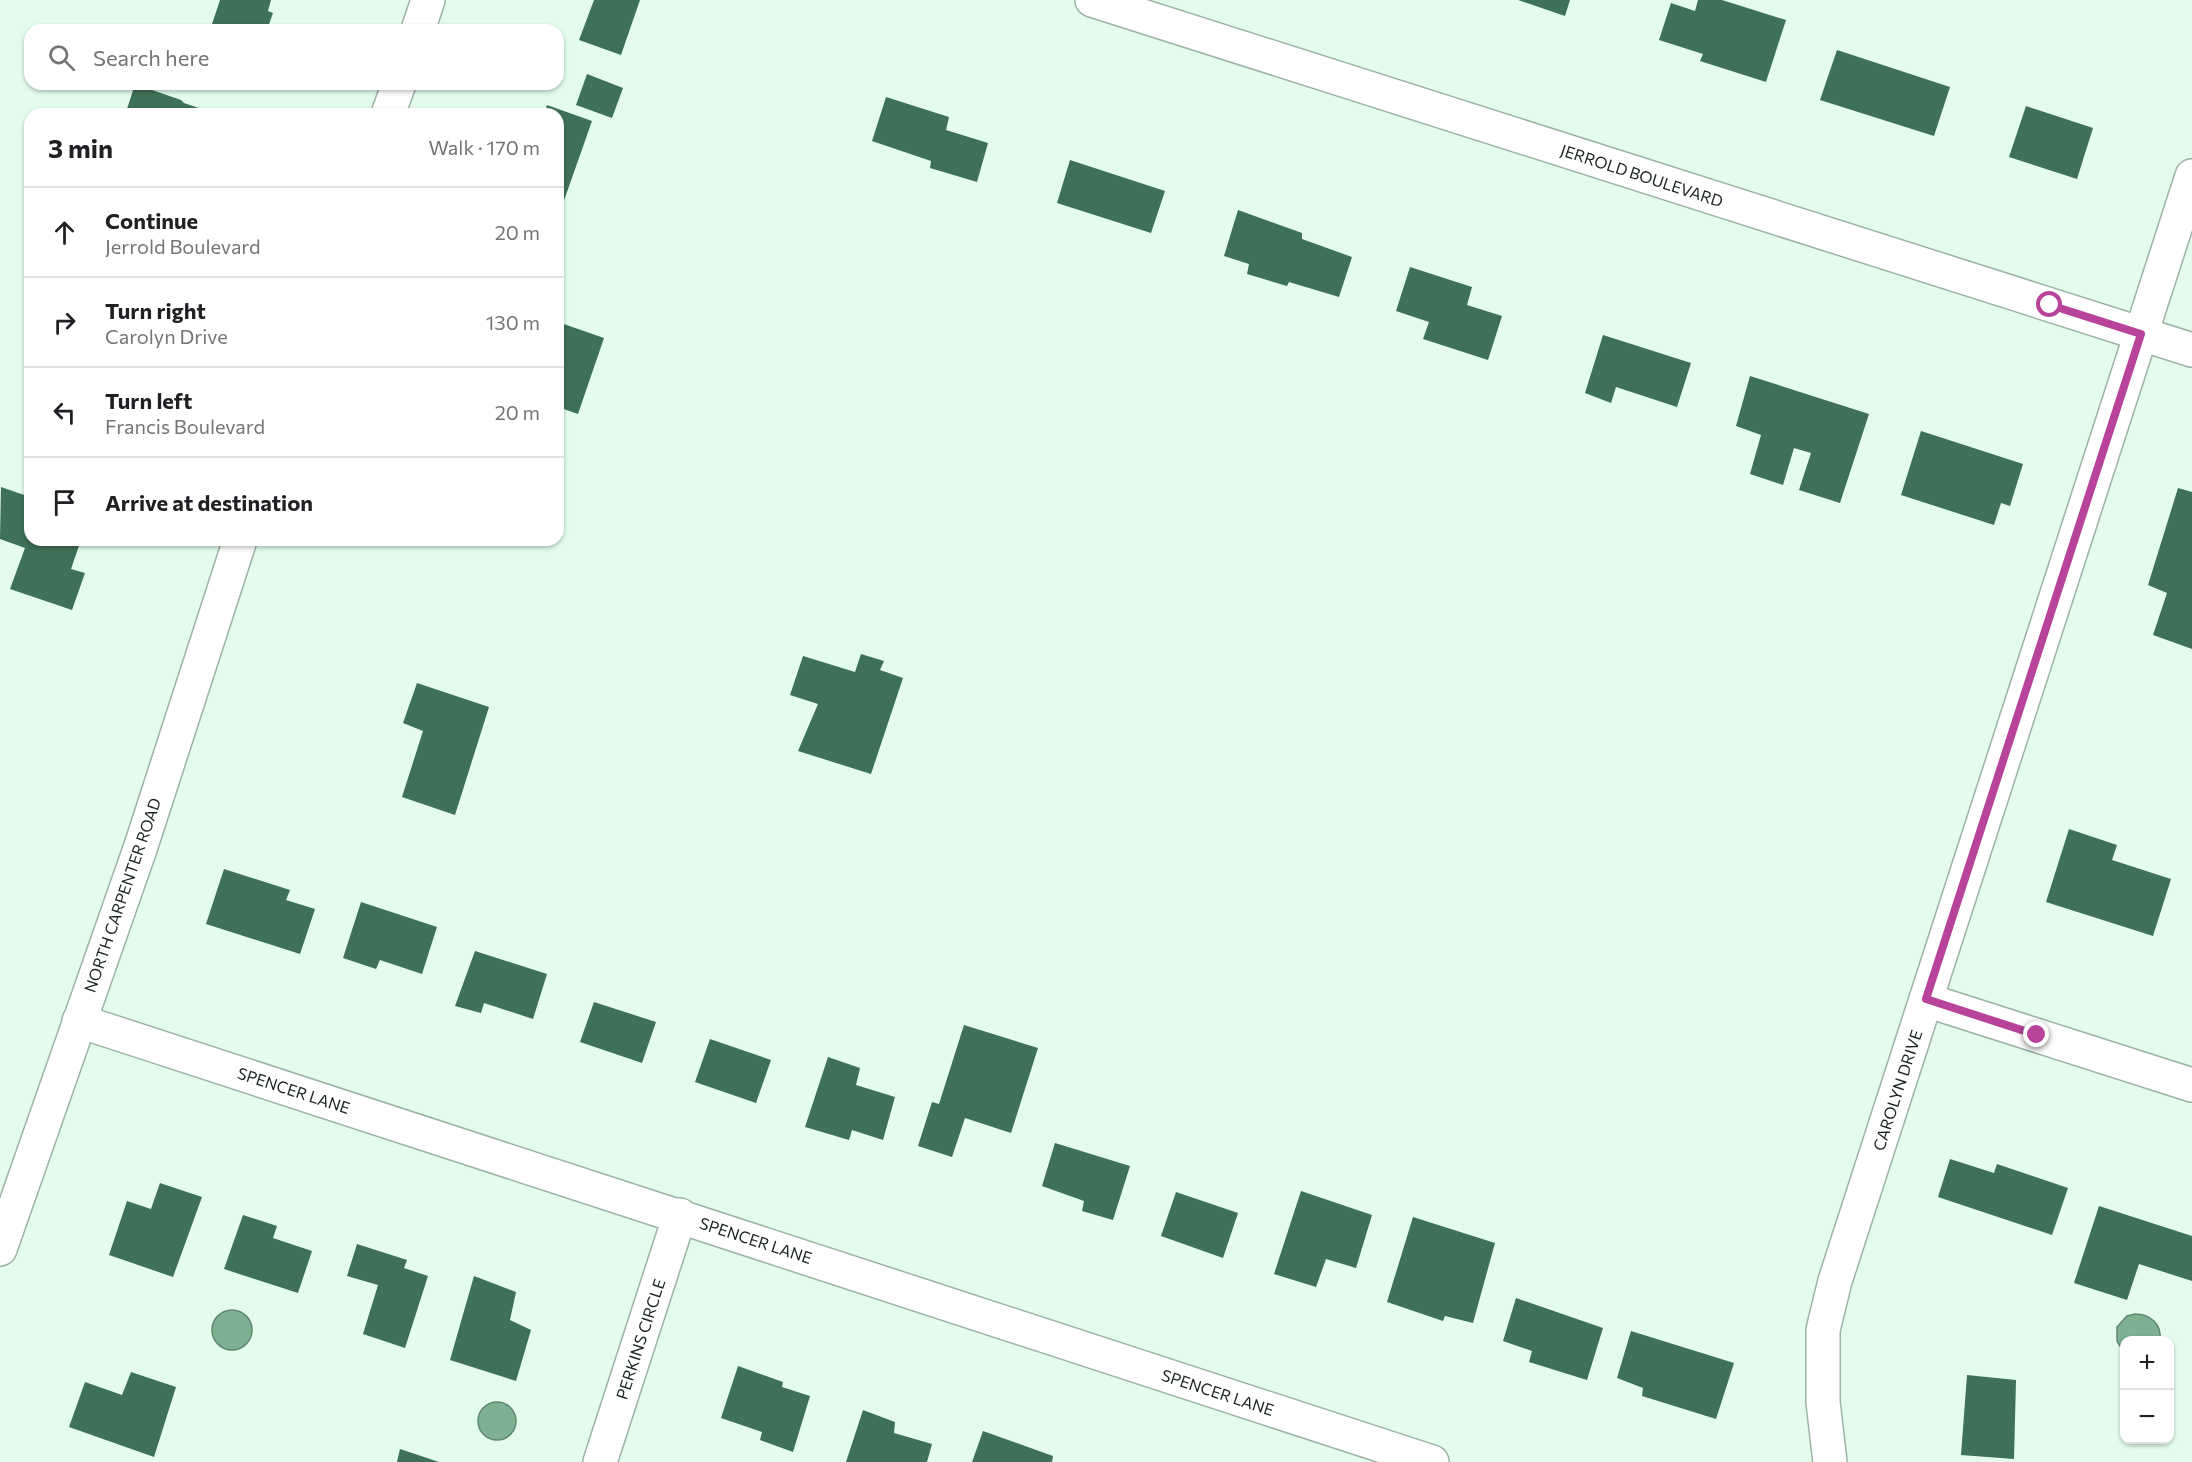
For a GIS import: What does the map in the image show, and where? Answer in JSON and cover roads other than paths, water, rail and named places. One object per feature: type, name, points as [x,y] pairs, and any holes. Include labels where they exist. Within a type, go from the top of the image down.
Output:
[{"type":"street","points":[[420,24],[428,0]]},
{"type":"street","name":"JERROLD BOULEVARD","points":[[1092,0],[2192,350]]},
{"type":"street","points":[[390,108],[397,90]]},
{"type":"street","name":"CAROLYN DRIVE","points":[[1830,1462],[1823,1402],[1823,1330],[1835,1281],[2192,176]]},
{"type":"street","name":"NORTH CARPENTER ROAD","points":[[0,1249],[141,846],[238,546]]},
{"type":"street","points":[[1926,999],[2192,1085]]},
{"type":"street","name":"SPENCER LANE","points":[[79,1021],[1432,1462]]},
{"type":"street","name":"PERKINS CIRCLE","points":[[600,1462],[680,1215]]}]
